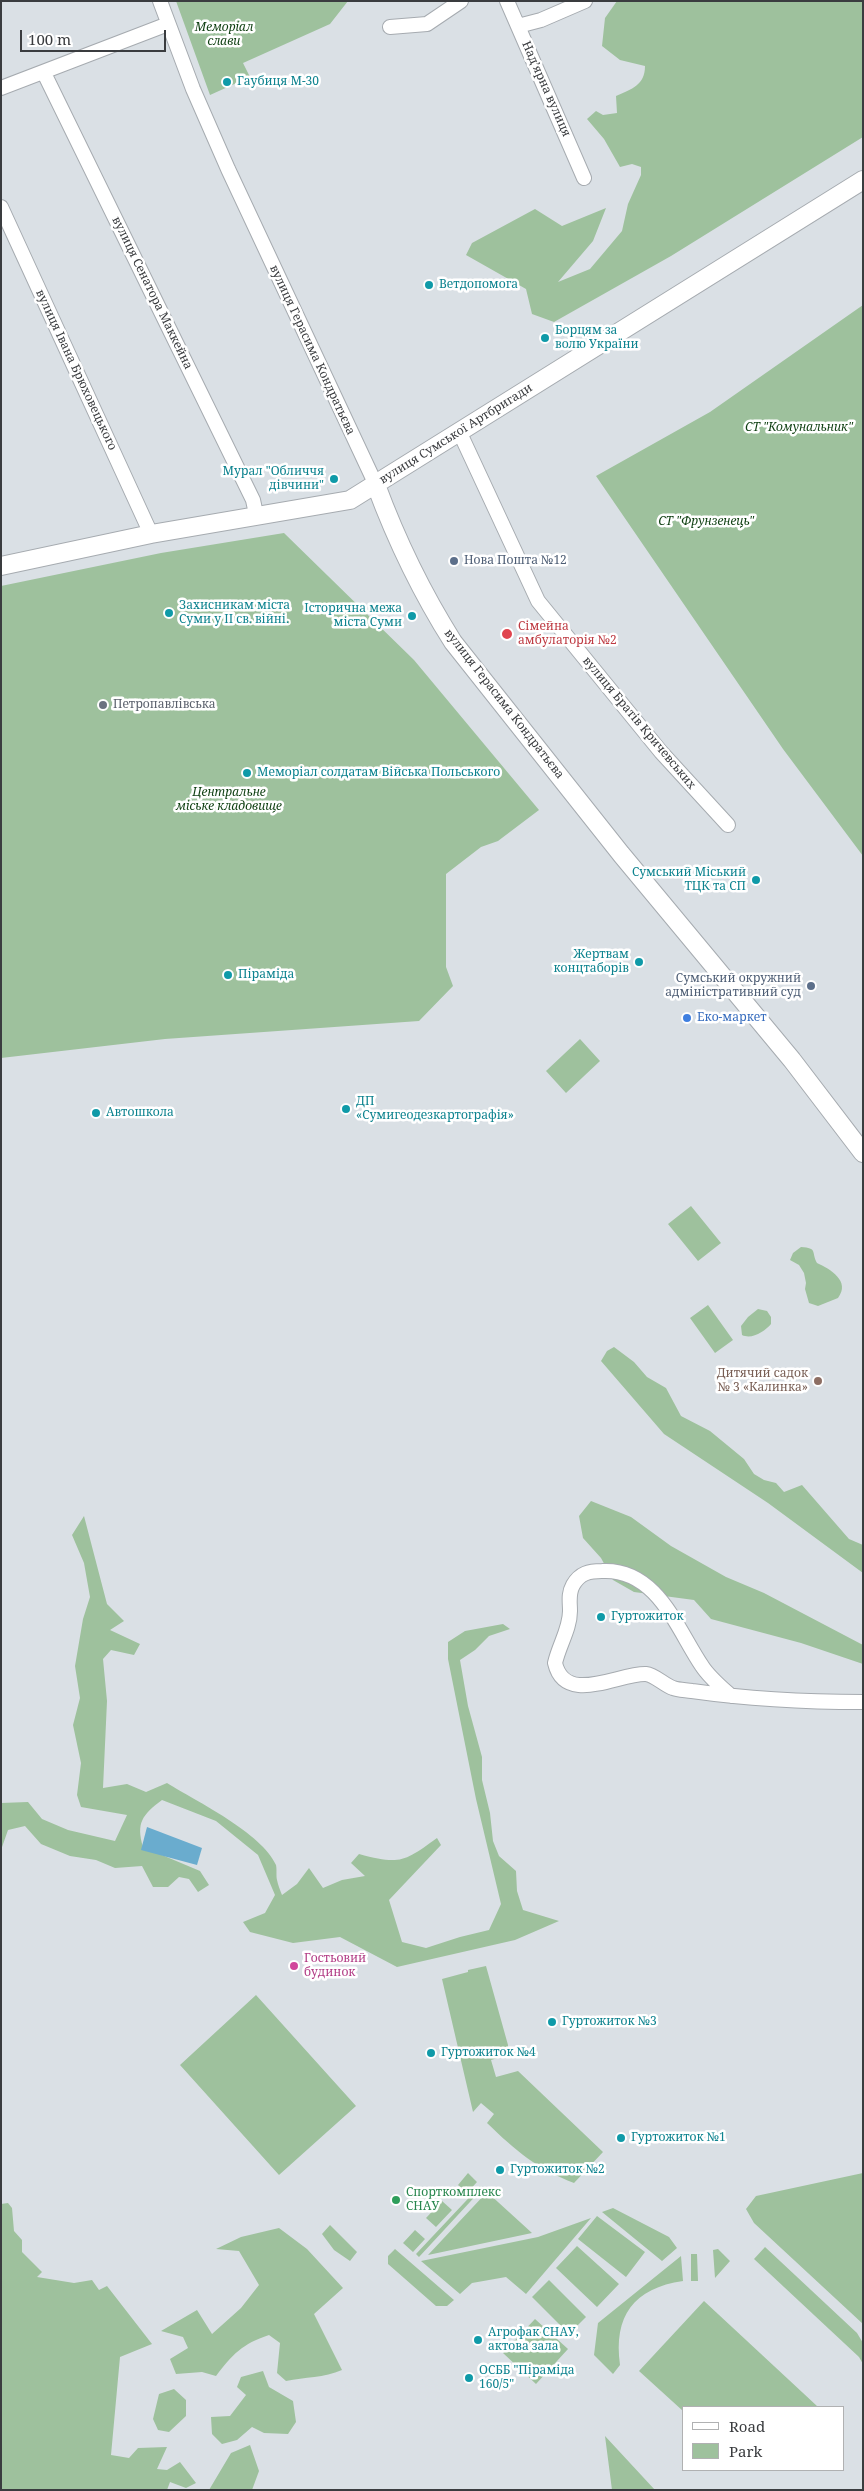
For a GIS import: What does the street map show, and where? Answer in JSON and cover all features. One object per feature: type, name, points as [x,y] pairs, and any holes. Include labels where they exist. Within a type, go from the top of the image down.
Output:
[{"type":"main road","name":"вулиця Сумської Артбригади","points":[[2,565],[256,514],[350,500],[863,180]]},
{"type":"main road","name":"вулиця Герасима Кондратьєва","points":[[376,484],[392,527],[439,620],[453,642],[622,854],[792,1060],[863,1153]]},
{"type":"street","name":"вулиця Герасима Кондратьєва","points":[[160,1],[193,89],[228,169],[376,484]]},
{"type":"street","points":[[390,27],[427,24],[461,1]]},
{"type":"street","name":"Надʼярна вулиця","points":[[506,1],[584,178]]},
{"type":"street","points":[[518,26],[541,20],[585,1]]},
{"type":"street","points":[[1,88],[168,24]]},
{"type":"street","name":"вулиця Сенатора Маккейна","points":[[44,73],[253,500],[256,514]]},
{"type":"street","name":"вулиця Івана Брюховецького","points":[[1,207],[147,521],[151,534]]},
{"type":"street","name":"вулиця Братів Кричевських","points":[[459,431],[538,601],[661,752],[728,825]]},
{"type":"street","points":[[731,1696],[703,1668],[666,1604],[650,1589],[628,1574],[609,1570],[589,1571],[574,1584],[569,1593],[569,1622],[555,1662],[557,1669],[575,1685],[586,1685],[648,1674],[673,1688],[731,1696],[796,1702],[863,1702]]},
{"type":"green space","name":"Меморіал слави","points":[[176,1],[348,1],[330,24],[243,63],[250,77],[210,95]]},
{"type":"green space","points":[[617,1],[863,1],[863,137],[671,256],[554,322],[532,314],[526,289],[466,255],[472,243],[535,209],[562,226],[606,208],[593,241],[558,282],[590,269],[622,231],[628,204],[641,175],[641,167],[632,164],[620,167],[604,139],[587,119],[596,111],[603,115],[617,113],[616,96],[636,86],[643,78],[645,66],[620,60],[602,46],[605,18]]},
{"type":"green space","name":"СТ \"Фрунзенець\"","points":[[863,305],[863,856],[783,749],[596,476],[710,412]]},
{"type":"green space","name":"Центральне міське кладовище","points":[[284,533],[414,660],[539,810],[498,841],[481,847],[446,874],[446,967],[453,986],[419,1021],[165,1039],[1,1058],[1,586],[161,553]]},
{"type":"green space","points":[[580,1039],[600,1061],[566,1093],[546,1071]]},
{"type":"green space","points":[[691,1206],[721,1243],[698,1261],[668,1224]]},
{"type":"green space","points":[[801,1247],[810,1248],[817,1263],[837,1276],[842,1286],[838,1298],[818,1306],[809,1303],[805,1289],[804,1273],[799,1265],[790,1260],[793,1253]]},
{"type":"green space","points":[[708,1305],[733,1340],[715,1353],[690,1318]]},
{"type":"green space","points":[[758,1309],[767,1311],[771,1317],[771,1324],[754,1336],[742,1335],[741,1326]]},
{"type":"green space","points":[[614,1347],[634,1362],[647,1377],[666,1388],[681,1416],[710,1431],[744,1459],[754,1474],[764,1480],[776,1483],[784,1492],[802,1485],[849,1539],[863,1545],[863,1573],[768,1503],[664,1434],[601,1361],[607,1351]]},
{"type":"green space","points":[[591,1501],[631,1517],[671,1546],[726,1577],[764,1593],[863,1645],[863,1664],[801,1643],[711,1619],[694,1600],[634,1592],[613,1580],[601,1558],[583,1538],[579,1516]]},
{"type":"green space","points":[[84,1516],[107,1604],[124,1621],[110,1630],[140,1644],[134,1655],[111,1650],[103,1659],[107,1701],[103,1788],[127,1784],[146,1792],[167,1783],[211,1808],[257,1841],[268,1853],[276,1865],[277,1880],[282,1895],[297,1884],[309,1868],[323,1888],[342,1880],[365,1876],[351,1863],[359,1854],[384,1860],[401,1859],[409,1857],[437,1838],[441,1845],[389,1900],[402,1942],[426,1948],[489,1930],[501,1904],[476,1799],[448,1659],[448,1642],[465,1631],[503,1624],[510,1629],[489,1636],[475,1650],[460,1660],[468,1706],[482,1757],[482,1780],[490,1813],[493,1841],[499,1856],[516,1871],[517,1891],[523,1910],[559,1921],[515,1940],[397,1967],[340,1937],[293,1943],[250,1932],[243,1922],[265,1913],[275,1895],[258,1855],[216,1821],[162,1800],[142,1820],[140,1832],[143,1847],[200,1871],[209,1885],[198,1892],[189,1879],[179,1877],[168,1887],[153,1887],[142,1866],[115,1868],[96,1860],[70,1856],[41,1844],[25,1826],[8,1830],[1,1850],[1,1803],[28,1802],[42,1819],[68,1830],[115,1841],[127,1815],[81,1807],[77,1795],[81,1763],[73,1725],[80,1698],[75,1666],[83,1619],[90,1597],[84,1563],[72,1535]]},
{"type":"green space","points":[[486,1966],[508,2045],[508,2055],[491,2060],[496,2077],[518,2071],[603,2152],[574,2183],[537,2165],[507,2142],[487,2123],[494,2114],[481,2103],[473,2112],[442,1979]]},
{"type":"green space","points":[[256,1995],[356,2106],[279,2175],[180,2065]]},
{"type":"green space","points":[[468,2173],[477,2182],[467,2193],[458,2185]]},
{"type":"green space","points":[[863,2173],[863,2324],[754,2223],[746,2209],[756,2196]]},
{"type":"green space","points":[[480,2186],[482,2189],[419,2257],[416,2254]]},
{"type":"green space","points":[[487,2192],[532,2233],[428,2255]]},
{"type":"green space","points":[[442,2201],[452,2210],[436,2227],[426,2218]]},
{"type":"green space","points":[[8,2203],[12,2208],[14,2231],[22,2240],[22,2252],[42,2272],[37,2277],[74,2283],[92,2280],[99,2290],[107,2286],[152,2344],[120,2357],[111,2455],[129,2458],[138,2448],[167,2447],[157,2469],[167,2470],[180,2462],[196,2483],[186,2488],[170,2482],[167,2490],[1,2490],[1,2204]]},
{"type":"green space","points":[[613,2208],[669,2237],[677,2248],[662,2261],[602,2212]]},
{"type":"green space","points":[[597,2216],[645,2252],[626,2277],[578,2239]]},
{"type":"green space","points":[[591,2218],[526,2294],[506,2277],[472,2283],[460,2294],[421,2261],[538,2237]]},
{"type":"green space","points":[[330,2225],[357,2252],[350,2261],[334,2250],[322,2234]]},
{"type":"green space","points":[[279,2228],[307,2249],[343,2288],[314,2314],[342,2370],[321,2376],[286,2381],[277,2373],[280,2343],[269,2335],[245,2346],[216,2376],[202,2372],[176,2374],[170,2359],[188,2348],[183,2337],[161,2331],[197,2310],[212,2334],[241,2308],[259,2285],[239,2251],[216,2249],[241,2237]]},
{"type":"green space","points":[[415,2230],[425,2239],[413,2252],[403,2243]]},
{"type":"green space","points":[[577,2246],[619,2284],[597,2307],[556,2268]]},
{"type":"green space","points":[[765,2247],[857,2333],[863,2343],[863,2364],[859,2357],[754,2259]]},
{"type":"green space","points":[[395,2249],[454,2300],[447,2306],[436,2306],[388,2264],[388,2256]]},
{"type":"green space","points":[[718,2249],[730,2261],[715,2278],[713,2250]]},
{"type":"green space","points":[[691,2254],[697,2254],[698,2281],[691,2281]]},
{"type":"green space","points":[[681,2256],[683,2281],[651,2290],[630,2307],[620,2332],[620,2365],[613,2374],[594,2355],[598,2323]]},
{"type":"green space","points":[[549,2280],[586,2317],[569,2334],[532,2297]]},
{"type":"green space","points":[[704,2301],[817,2406],[682,2406],[682,2410],[639,2371]]},
{"type":"green space","points":[[535,2319],[568,2349],[536,2384],[503,2353]]},
{"type":"green space","points":[[263,2371],[269,2387],[293,2401],[296,2422],[288,2434],[264,2433],[252,2427],[237,2440],[222,2444],[212,2434],[211,2417],[230,2416],[246,2395],[237,2387],[241,2377]]},
{"type":"green space","points":[[174,2389],[186,2400],[186,2416],[169,2432],[158,2430],[153,2419],[159,2394]]},
{"type":"green space","points":[[605,2436],[655,2490],[612,2490]]},
{"type":"green space","points":[[250,2445],[259,2471],[252,2490],[209,2490],[231,2453]]},
{"type":"water","points":[[147,1827],[202,1848],[197,1865],[141,1850]]},
{"type":"place","name":"Гаубиця М-30","points":[[227,82]]},
{"type":"place","name":"Ветдопомога","points":[[429,285]]},
{"type":"place","name":"Борцям за волю України","points":[[545,338]]},
{"type":"place","name":"Мурал \"Обличчя дівчини\"","points":[[334,479]]},
{"type":"place","name":"Нова Пошта №12","points":[[454,561]]},
{"type":"place","name":"Захисникам міста Суми у ІІ св. війні.","points":[[169,613]]},
{"type":"place","name":"Історична межа міста Суми","points":[[412,616]]},
{"type":"place","name":"Сімейна амбулаторія №2","points":[[507,634]]},
{"type":"place","name":"Петропавлівська","points":[[103,705]]},
{"type":"place","name":"Меморіал солдатам Війська Польського","points":[[247,773]]},
{"type":"place","name":"Сумський Міський ТЦК та СП","points":[[756,880]]},
{"type":"place","name":"Жертвам концтаборів","points":[[639,962]]},
{"type":"place","name":"Піраміда","points":[[228,975]]},
{"type":"place","name":"Сумський окружний адміністративний суд","points":[[811,986]]},
{"type":"place","name":"Еко-маркет","points":[[687,1018]]},
{"type":"place","name":"ДП «Сумигеодезкартографія»","points":[[346,1109]]},
{"type":"place","name":"Автошкола","points":[[96,1113]]},
{"type":"place","name":"Дитячий садок № 3 «Калинка»","points":[[818,1381]]},
{"type":"place","name":"Гуртожиток","points":[[601,1617]]},
{"type":"place","name":"Гостьовий будинок","points":[[294,1966]]},
{"type":"place","name":"Гуртожиток №3","points":[[552,2022]]},
{"type":"place","name":"Гуртожиток №4","points":[[431,2053]]},
{"type":"place","name":"Гуртожиток №1","points":[[621,2138]]},
{"type":"place","name":"Гуртожиток №2","points":[[500,2170]]},
{"type":"place","name":"Спорткомплекс СНАУ","points":[[396,2200]]},
{"type":"place","name":"Агрофак СНАУ, актова зала","points":[[478,2340]]},
{"type":"place","name":"ОСББ \"Піраміда 160/5\"","points":[[469,2378]]},
{"type":"park label","name":"СТ \"Комунальник\"","points":[[799,428]]}]
